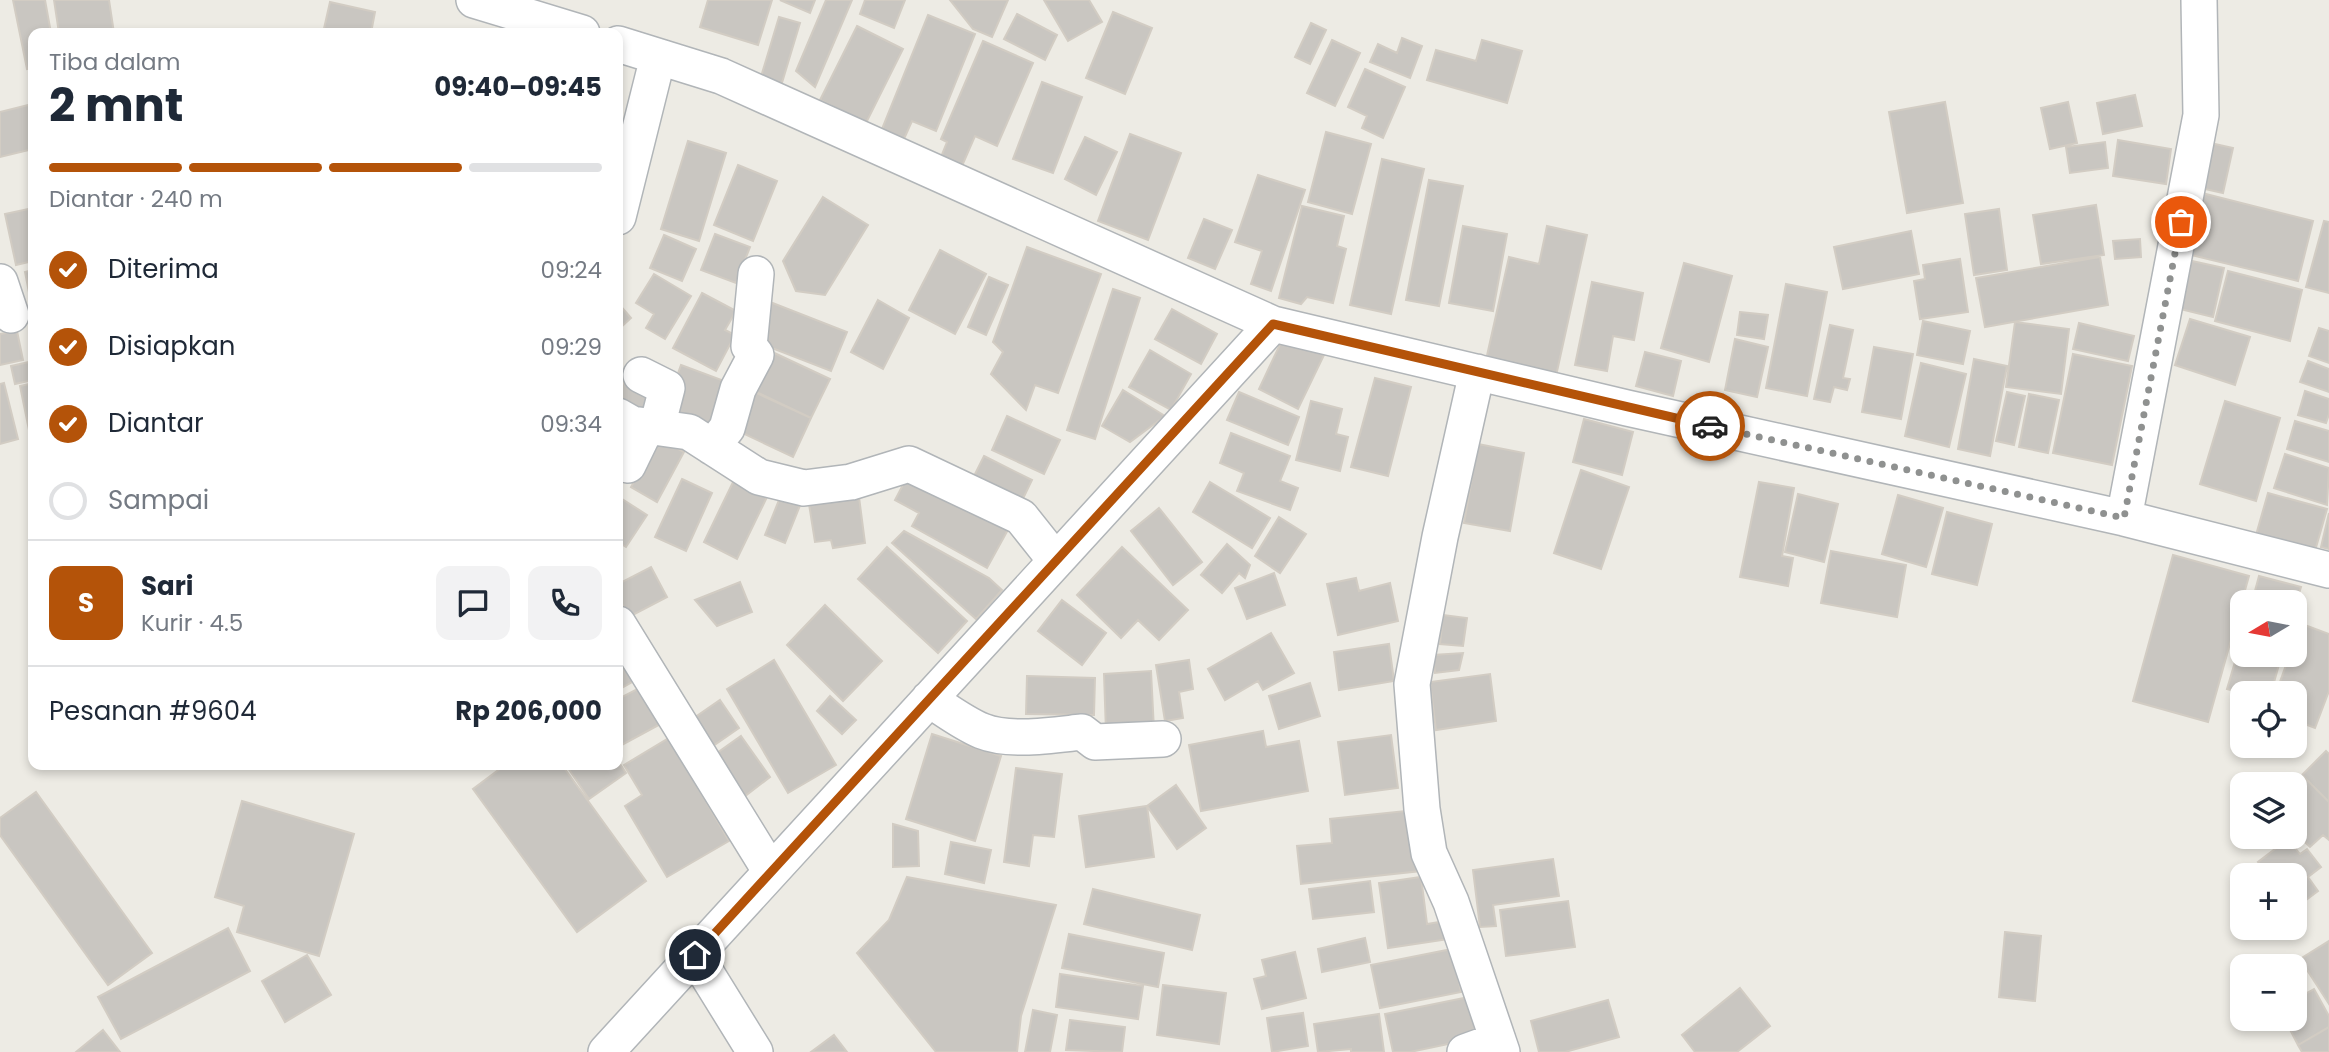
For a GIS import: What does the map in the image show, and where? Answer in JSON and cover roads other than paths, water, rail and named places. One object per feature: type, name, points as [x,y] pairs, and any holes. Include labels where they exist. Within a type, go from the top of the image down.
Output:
[{"type":"street","points":[[474,0],[566,28]]},
{"type":"street","points":[[2124,518],[2201,115],[2199,0]]},
{"type":"street","points":[[623,46],[721,76],[1273,324],[1627,408],[2124,518],[2329,570]]},
{"type":"street","points":[[623,197],[657,57]]},
{"type":"street","points":[[712,447],[727,428],[738,389],[756,355],[749,346],[756,274]]},
{"type":"street","points":[[0,282],[11,315]]},
{"type":"street","points":[[606,1052],[1273,324]]},
{"type":"street","points":[[1465,1052],[1500,1046],[1451,902],[1429,853],[1422,809],[1412,684],[1440,537],[1477,372]]},
{"type":"street","points":[[633,421],[659,419],[667,388],[641,375]]},
{"type":"street","points":[[633,421],[689,432],[759,477],[804,488],[851,482],[909,464],[1021,517],[1056,561]]},
{"type":"street","points":[[628,465],[633,421]]},
{"type":"street","points":[[623,632],[771,872]]},
{"type":"street","points":[[929,699],[984,732],[1011,736],[1082,732],[1095,743],[1163,739]]},
{"type":"street","points":[[695,955],[754,1052]]}]
